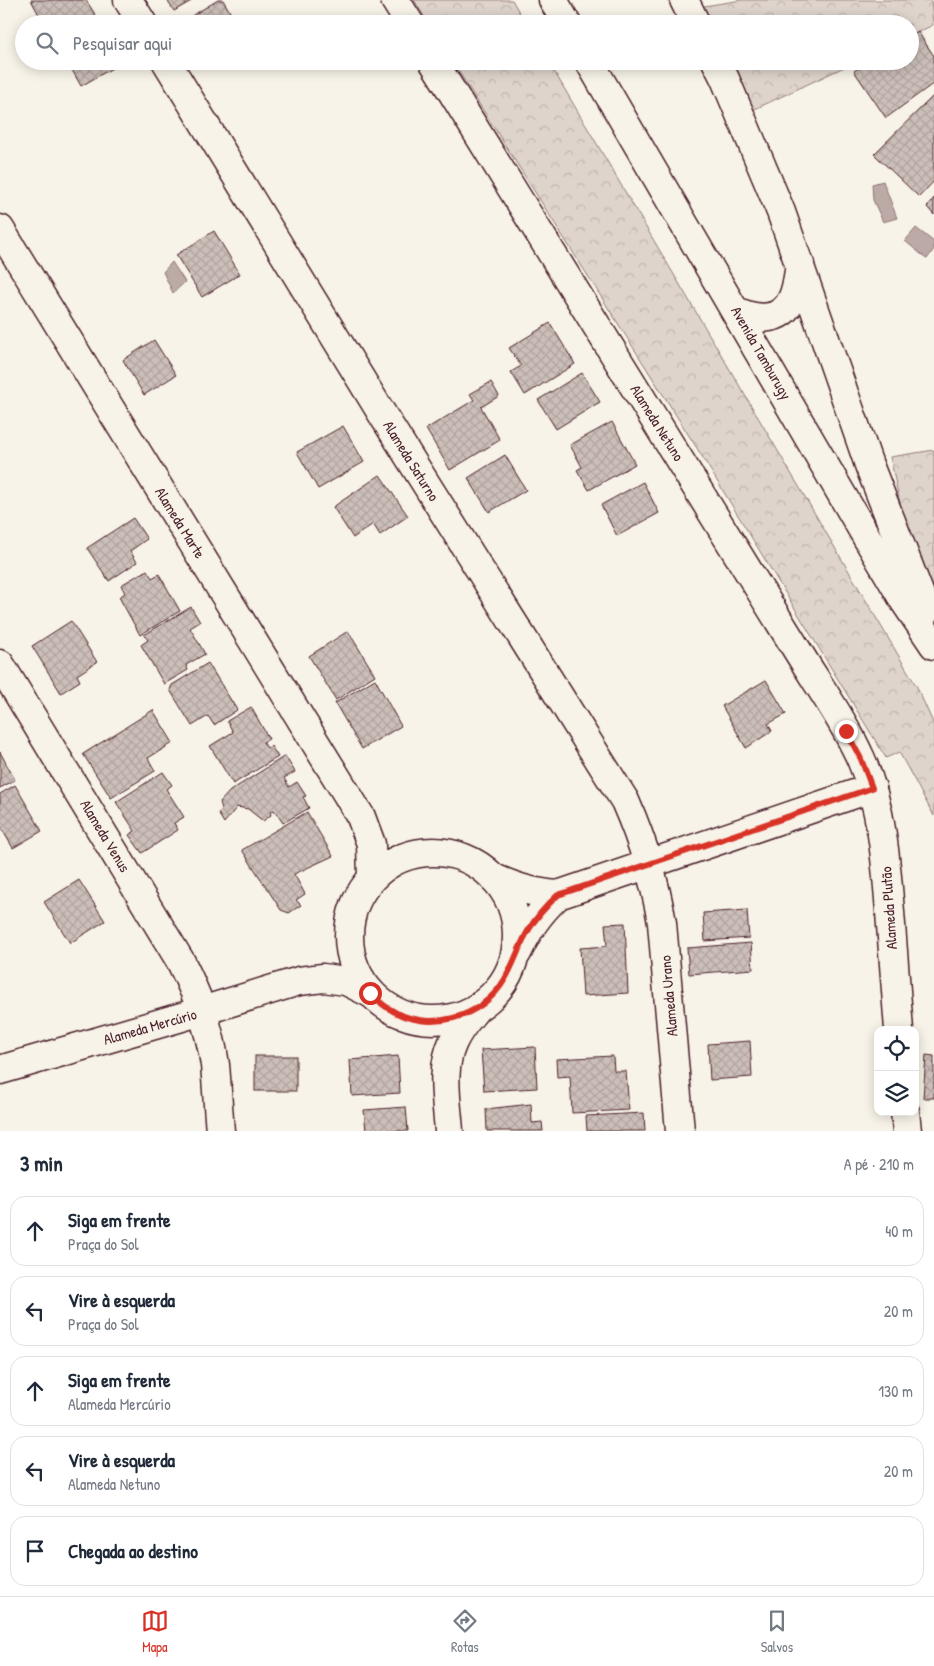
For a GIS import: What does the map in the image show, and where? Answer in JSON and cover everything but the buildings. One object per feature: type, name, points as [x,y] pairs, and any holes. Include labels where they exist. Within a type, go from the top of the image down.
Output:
[{"type":"street","points":[[128,0],[137,15]]},
{"type":"street","points":[[395,0],[404,15]]},
{"type":"street","points":[[553,0],[562,15]]},
{"type":"street","points":[[684,0],[692,15]]},
{"type":"street","name":"Alameda Saturno","points":[[171,70],[389,426],[625,801],[649,863]]},
{"type":"street","name":"Alameda Netuno","points":[[439,70],[842,723],[861,759],[872,788]]},
{"type":"street","name":"Avenida Tamburugy","points":[[594,70],[896,587],[934,645]]},
{"type":"street","points":[[720,70],[755,149],[800,263],[869,465],[934,628]]},
{"type":"street","name":"Alameda Marte","points":[[0,229],[361,817],[371,844],[372,877]]},
{"type":"street","points":[[736,311],[750,317],[762,318],[773,316],[783,310],[791,301],[800,263]]},
{"type":"street","name":"Alameda Venus","points":[[0,664],[181,962],[193,986],[202,1011],[214,1064],[220,1131]]},
{"type":"street","points":[[494,878],[535,893],[558,895],[872,788]]},
{"type":"street","name":"Alameda Plutão","points":[[872,788],[886,858],[899,1026]]},
{"type":"street","name":"Alameda Marte","points":[[361,817],[383,840],[396,848],[412,854]]},
{"type":"street","points":[[475,1010],[454,1018],[432,1022],[410,1018],[388,1009],[370,993],[355,971],[348,944],[350,917],[358,896],[372,877],[390,862],[412,854],[434,851],[456,854],[477,863],[494,878],[507,895],[515,916],[517,937],[514,959]]},
{"type":"street","name":"Alameda Urano","points":[[649,863],[657,891],[662,923],[680,1131]]},
{"type":"street","points":[[449,1131],[445,1067],[452,1043],[475,1010],[497,991],[505,979],[528,931],[540,913],[558,895]]},
{"type":"street","name":"Alameda Mercúrio","points":[[299,981],[324,966],[336,953],[342,942],[350,917]]},
{"type":"street","name":"Alameda Mercúrio","points":[[0,1070],[299,981],[323,978],[346,981],[370,993]]},
{"type":"street","points":[[410,1018],[432,1042],[445,1067]]},
{"type":"street","points":[[905,1116],[906,1131]]},
{"type":"green space","points":[[414,0],[512,0],[521,15],[423,15]]},
{"type":"green space","points":[[742,0],[931,0],[933,25],[919,32],[919,15],[682,15],[679,10]]},
{"type":"green space","points":[[458,70],[553,70],[917,687],[934,725],[934,816],[899,752],[886,758],[700,453]]},
{"type":"green space","points":[[714,70],[838,70],[740,116]]},
{"type":"green space","points":[[934,450],[934,628],[925,618],[890,457]]},
{"type":"shaded area","points":[[883,181],[897,218],[883,222],[873,200],[872,184]]},
{"type":"shaded area","points":[[916,228],[934,242],[934,249],[927,259],[905,241]]},
{"type":"shaded area","points":[[172,262],[185,282],[173,293],[163,272]]},
{"type":"route","points":[[370,993],[388,1009],[410,1018],[432,1022],[454,1018],[475,1010],[492,997],[505,979],[528,931],[540,913],[558,895],[872,788],[861,759],[846,731]]}]
